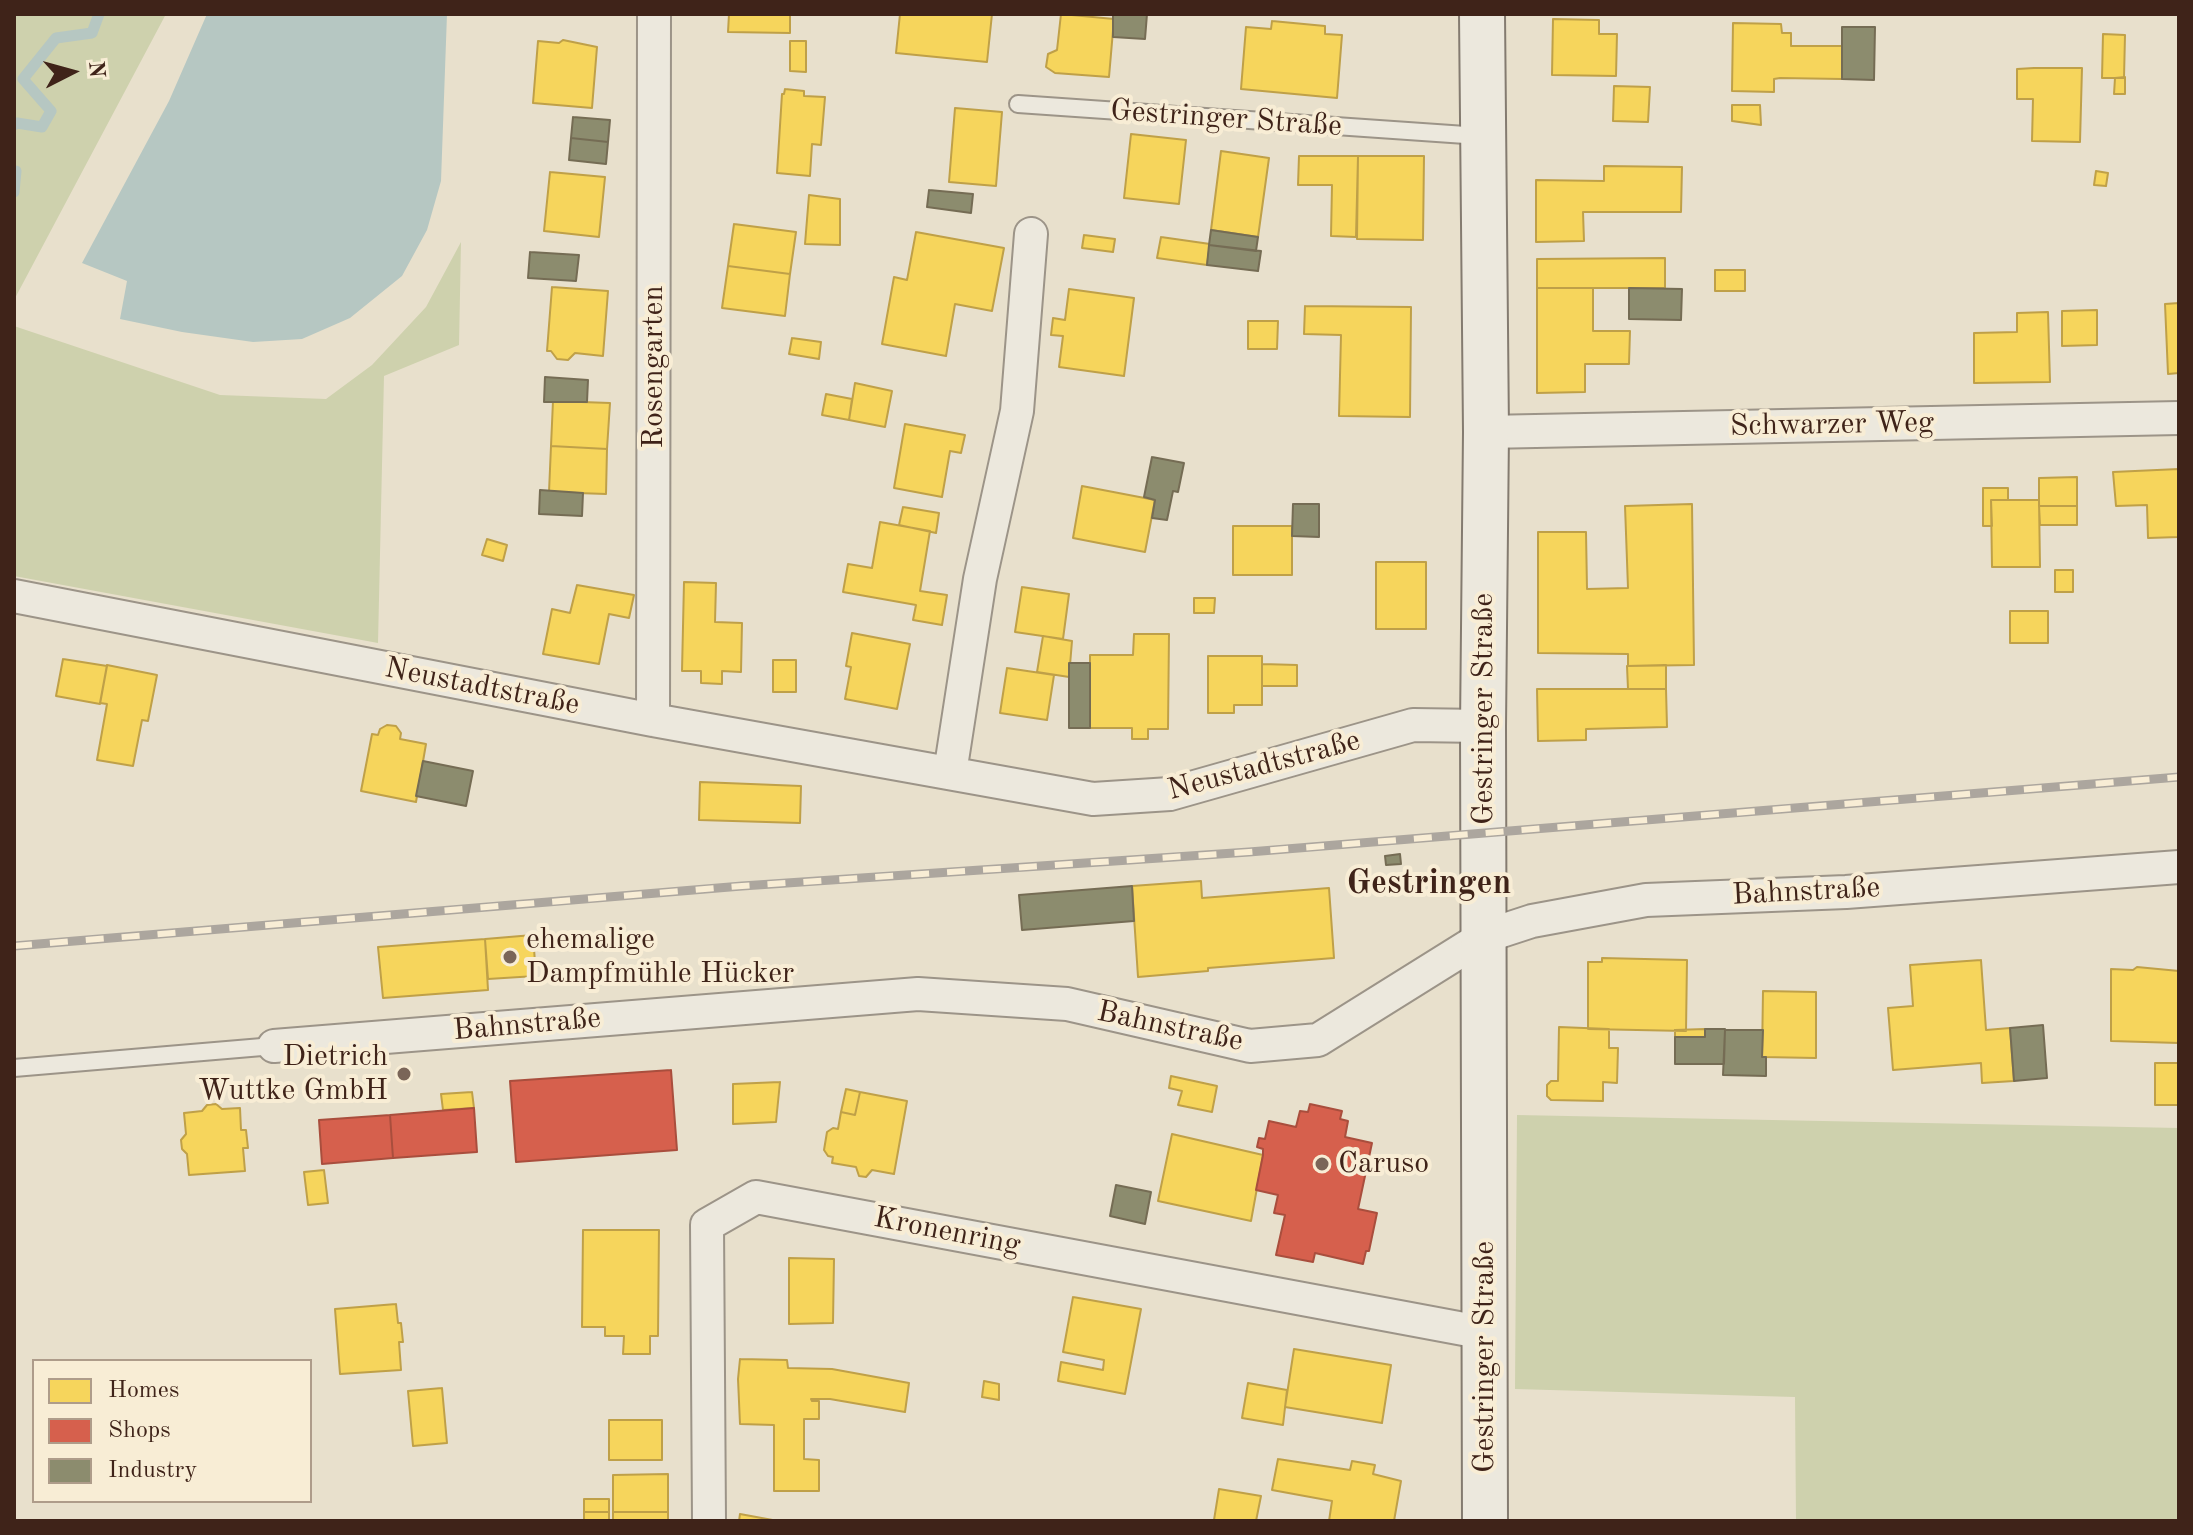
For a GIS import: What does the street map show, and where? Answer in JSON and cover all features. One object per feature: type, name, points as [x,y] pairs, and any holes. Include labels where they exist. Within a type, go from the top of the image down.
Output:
[{"type":"main road","name":"Gestringer Straße","points":[[1482,14],[1486,432],[1483,726],[1485,1521]]},
{"type":"street","name":"Rosengarten","points":[[653,720],[654,14]]},
{"type":"street","points":[[950,773],[980,579],[1017,411],[1031,234]]},
{"type":"street","name":"Schwarzer Weg","points":[[1486,432],[2179,418]]},
{"type":"street","name":"Neustadtstraße","points":[[14,596],[653,720],[1093,799],[1170,794],[1413,725],[1483,726]]},
{"type":"street","name":"Bahnstraße","points":[[274,1046],[918,994],[1067,1004],[1250,1046],[1318,1040],[1483,937],[1532,921],[1646,900],[1846,892],[2179,867]]},
{"type":"street","name":"Kronenring","points":[[709,1521],[707,1225],[756,1197],[1485,1333]]},
{"type":"lane","name":"Gestringer Straße","points":[[1018,104],[1482,136]]},
{"type":"lane","points":[[14,1068],[274,1046]]},
{"type":"green space","points":[[14,14],[166,14],[14,300]]},
{"type":"green space","points":[[461,242],[459,345],[384,376],[378,643],[14,576],[14,326],[220,395],[326,399],[372,365],[426,307]]},
{"type":"green space","points":[[1517,1115],[2179,1128],[2179,1521],[1796,1521],[1795,1397],[1515,1389]]},
{"type":"shaded area","points":[[207,14],[447,14],[441,181],[427,230],[402,276],[350,318],[302,339],[253,342],[120,319],[127,281],[82,263],[169,101]]},
{"type":"building: Homes","points":[[729,14],[790,14],[790,33],[728,32]]},
{"type":"building: Homes","points":[[900,14],[992,14],[987,62],[896,53]]},
{"type":"building: Homes","points":[[1061,14],[1114,19],[1109,77],[1055,73],[1046,67],[1048,54],[1057,50]]},
{"type":"building: Homes","points":[[1553,19],[1599,20],[1599,34],[1617,34],[1616,76],[1552,75]]},
{"type":"building: Homes","points":[[1272,21],[1325,26],[1325,34],[1342,35],[1337,98],[1241,89],[1246,27],[1271,29]]},
{"type":"building: Homes","points":[[1733,23],[1781,24],[1782,33],[1791,33],[1791,46],[1843,46],[1842,79],[1780,78],[1774,79],[1774,92],[1732,91]]},
{"type":"building: Homes","points":[[2103,34],[2125,35],[2124,78],[2102,78]]},
{"type":"building: Homes","points":[[563,40],[597,47],[592,108],[533,103],[538,41],[559,43]]},
{"type":"building: Homes","points":[[790,41],[806,41],[806,72],[790,71]]},
{"type":"building: Homes","points":[[2082,68],[2080,142],[2032,141],[2033,99],[2017,99],[2017,69]]},
{"type":"building: Homes","points":[[2125,77],[2125,94],[2114,94],[2115,78]]},
{"type":"building: Homes","points":[[1614,86],[1650,87],[1648,122],[1613,121]]},
{"type":"building: Homes","points":[[785,89],[804,91],[804,96],[825,97],[821,145],[812,144],[810,176],[777,173],[782,94]]},
{"type":"building: Homes","points":[[1732,105],[1760,105],[1761,125],[1732,121]]},
{"type":"building: Homes","points":[[955,108],[1002,112],[996,186],[949,182]]},
{"type":"building: Homes","points":[[1131,134],[1186,140],[1179,204],[1124,198]]},
{"type":"building: Homes","points":[[1221,151],[1269,158],[1258,237],[1211,230]]},
{"type":"building: Homes","points":[[1299,156],[1358,156],[1356,237],[1331,236],[1332,185],[1298,185]]},
{"type":"building: Homes","points":[[1358,156],[1424,156],[1423,240],[1357,239]]},
{"type":"building: Homes","points":[[1604,166],[1682,167],[1681,212],[1583,212],[1584,241],[1536,242],[1536,180],[1604,181]]},
{"type":"building: Homes","points":[[2096,171],[2108,173],[2106,186],[2094,185]]},
{"type":"building: Homes","points":[[550,172],[605,177],[599,237],[544,231]]},
{"type":"building: Homes","points":[[809,195],[840,199],[840,245],[805,244]]},
{"type":"building: Homes","points":[[734,224],[796,232],[790,274],[728,266]]},
{"type":"building: Homes","points":[[916,232],[1004,248],[992,311],[955,304],[946,356],[882,344],[894,277],[907,280]]},
{"type":"building: Homes","points":[[1084,235],[1115,239],[1113,252],[1082,248]]},
{"type":"building: Homes","points":[[1161,237],[1210,244],[1207,265],[1157,258]]},
{"type":"building: Homes","points":[[1665,258],[1665,288],[1537,288],[1537,259]]},
{"type":"building: Homes","points":[[728,266],[790,274],[785,316],[722,308]]},
{"type":"building: Homes","points":[[1715,270],[1745,270],[1745,291],[1715,291]]},
{"type":"building: Homes","points":[[552,287],[608,291],[603,356],[575,353],[568,360],[557,359],[551,351],[547,351]]},
{"type":"building: Homes","points":[[1537,288],[1593,288],[1593,331],[1630,331],[1629,364],[1585,364],[1585,392],[1537,393]]},
{"type":"building: Homes","points":[[1069,289],[1134,298],[1124,376],[1059,367],[1063,336],[1051,335],[1053,318],[1065,320]]},
{"type":"building: Homes","points":[[2179,303],[2179,373],[2168,374],[2165,304]]},
{"type":"building: Homes","points":[[1305,306],[1411,307],[1410,417],[1339,416],[1341,335],[1304,334]]},
{"type":"building: Homes","points":[[2097,310],[2097,345],[2062,346],[2062,311]]},
{"type":"building: Homes","points":[[2048,312],[2050,382],[1974,383],[1974,333],[2017,332],[2017,313]]},
{"type":"building: Homes","points":[[1248,321],[1278,321],[1277,349],[1248,349]]},
{"type":"building: Homes","points":[[792,338],[821,342],[819,359],[789,354]]},
{"type":"building: Homes","points":[[855,383],[892,391],[885,427],[849,420]]},
{"type":"building: Homes","points":[[826,394],[852,399],[849,420],[822,415]]},
{"type":"building: Homes","points":[[553,401],[610,403],[607,449],[551,446]]},
{"type":"building: Homes","points":[[905,424],[965,435],[961,453],[950,451],[942,497],[894,488]]},
{"type":"building: Homes","points":[[551,446],[607,449],[606,494],[549,492]]},
{"type":"building: Homes","points":[[2179,469],[2179,537],[2148,538],[2147,505],[2116,506],[2113,472]]},
{"type":"building: Homes","points":[[2077,477],[2077,506],[2039,506],[2039,478]]},
{"type":"building: Homes","points":[[1082,486],[1155,500],[1145,552],[1073,538]]},
{"type":"building: Homes","points":[[1983,488],[2008,488],[2008,500],[1991,500],[1992,526],[1983,526]]},
{"type":"building: Homes","points":[[1991,500],[2039,500],[2040,567],[1992,567]]},
{"type":"building: Homes","points":[[1692,504],[1694,665],[1628,666],[1628,654],[1538,653],[1538,532],[1586,532],[1587,589],[1628,588],[1625,506]]},
{"type":"building: Homes","points":[[2039,506],[2077,506],[2077,525],[2040,525]]},
{"type":"building: Homes","points":[[903,507],[939,513],[936,533],[899,525]]},
{"type":"building: Homes","points":[[880,522],[930,531],[920,591],[947,595],[942,625],[913,620],[916,605],[843,592],[848,564],[872,568]]},
{"type":"building: Homes","points":[[1233,526],[1292,526],[1292,575],[1233,575]]},
{"type":"building: Homes","points":[[487,539],[507,545],[503,561],[482,555]]},
{"type":"building: Homes","points":[[1376,562],[1426,562],[1426,629],[1376,629]]},
{"type":"building: Homes","points":[[2055,570],[2073,570],[2073,592],[2055,592]]},
{"type":"building: Homes","points":[[684,582],[716,583],[715,622],[742,623],[741,672],[722,671],[722,684],[701,683],[701,671],[682,671]]},
{"type":"building: Homes","points":[[577,585],[634,595],[629,618],[609,614],[599,664],[543,654],[552,609],[570,613]]},
{"type":"building: Homes","points":[[1022,587],[1069,594],[1063,639],[1015,632]]},
{"type":"building: Homes","points":[[1194,598],[1215,598],[1214,613],[1194,613]]},
{"type":"building: Homes","points":[[2010,611],[2048,611],[2048,643],[2010,643]]},
{"type":"building: Homes","points":[[852,633],[910,644],[897,709],[845,699],[851,667],[846,666]]},
{"type":"building: Homes","points":[[1134,634],[1169,634],[1168,729],[1148,729],[1148,739],[1132,739],[1132,728],[1090,728],[1090,655],[1133,655]]},
{"type":"building: Homes","points":[[1043,636],[1072,641],[1069,677],[1037,672]]},
{"type":"building: Homes","points":[[1208,656],[1262,656],[1262,705],[1234,705],[1234,713],[1208,713]]},
{"type":"building: Homes","points":[[63,659],[107,666],[100,704],[56,696]]},
{"type":"building: Homes","points":[[773,660],[796,660],[796,692],[773,692]]},
{"type":"building: Homes","points":[[1262,664],[1297,665],[1297,686],[1262,686]]},
{"type":"building: Homes","points":[[107,665],[157,675],[148,721],[142,720],[133,766],[97,760],[107,704],[100,703]]},
{"type":"building: Homes","points":[[1666,665],[1666,689],[1628,689],[1627,666]]},
{"type":"building: Homes","points":[[1007,668],[1054,675],[1047,720],[1000,713]]},
{"type":"building: Homes","points":[[1537,689],[1666,689],[1667,727],[1586,729],[1586,740],[1538,741]]},
{"type":"building: Homes","points":[[387,725],[396,726],[401,733],[400,739],[426,744],[416,802],[361,791],[372,734],[378,735],[380,729]]},
{"type":"building: Homes","points":[[700,782],[801,786],[800,823],[699,820]]},
{"type":"building: Homes","points":[[1201,881],[1202,898],[1329,888],[1334,958],[1138,977],[1132,886]]},
{"type":"building: Homes","name":"ehemalige Dampfmühle Hücker","points":[[533,935],[536,976],[488,979],[485,939]]},
{"type":"building: Homes","points":[[485,939],[488,990],[383,998],[378,947]]},
{"type":"building: Homes","points":[[1602,958],[1687,960],[1686,1031],[1588,1029],[1588,962],[1602,962]]},
{"type":"building: Homes","points":[[1981,960],[1986,1030],[2010,1028],[2014,1081],[1982,1083],[1981,1063],[1893,1070],[1888,1008],[1913,1006],[1910,965]]},
{"type":"building: Homes","points":[[2137,967],[2179,971],[2179,1043],[2111,1041],[2111,969],[2133,970]]},
{"type":"building: Homes","points":[[1763,991],[1816,992],[1816,1058],[1762,1057]]},
{"type":"building: Homes","points":[[1559,1027],[1609,1029],[1609,1048],[1618,1048],[1617,1083],[1603,1082],[1603,1101],[1551,1100],[1547,1096],[1547,1085],[1558,1081]]},
{"type":"building: Homes","points":[[1705,1029],[1705,1037],[1675,1037],[1675,1030]]},
{"type":"building: Homes","points":[[2155,1063],[2179,1063],[2179,1105],[2155,1105]]},
{"type":"building: Homes","points":[[1171,1076],[1217,1086],[1212,1112],[1178,1105],[1182,1091],[1169,1088]]},
{"type":"building: Homes","points":[[780,1082],[776,1122],[733,1124],[733,1084]]},
{"type":"building: Homes","points":[[846,1089],[860,1092],[855,1115],[841,1112]]},
{"type":"building: Homes","points":[[472,1092],[474,1108],[443,1110],[441,1094]]},
{"type":"building: Homes","points":[[860,1092],[907,1101],[894,1174],[872,1170],[866,1177],[859,1176],[856,1167],[832,1163],[833,1157],[824,1150],[827,1132],[838,1129],[841,1112],[855,1115]]},
{"type":"building: Homes","points":[[216,1104],[222,1109],[240,1108],[241,1130],[246,1130],[248,1148],[243,1148],[245,1171],[189,1175],[187,1154],[182,1149],[181,1140],[186,1134],[184,1113],[202,1111],[207,1105]]},
{"type":"building: Homes","points":[[1172,1134],[1263,1155],[1251,1221],[1158,1201]]},
{"type":"building: Homes","points":[[324,1170],[328,1203],[308,1205],[304,1172]]},
{"type":"building: Homes","points":[[583,1230],[659,1230],[658,1336],[650,1336],[650,1354],[623,1354],[624,1336],[605,1336],[605,1327],[582,1327]]},
{"type":"building: Homes","points":[[789,1258],[834,1259],[833,1323],[789,1324]]},
{"type":"building: Homes","points":[[1073,1297],[1141,1309],[1125,1394],[1058,1381],[1061,1362],[1103,1370],[1104,1360],[1063,1352]]},
{"type":"building: Homes","points":[[396,1304],[403,1342],[399,1342],[401,1370],[340,1374],[335,1309]]},
{"type":"building: Homes","points":[[1294,1349],[1391,1365],[1382,1423],[1285,1407]]},
{"type":"building: Homes","points":[[740,1359],[787,1360],[788,1368],[832,1369],[909,1383],[905,1412],[830,1399],[811,1399],[819,1401],[819,1419],[804,1419],[804,1459],[819,1460],[819,1491],[774,1491],[774,1425],[740,1424]]},
{"type":"building: Homes","points":[[984,1381],[999,1384],[999,1400],[982,1397]]},
{"type":"building: Homes","points":[[1248,1383],[1287,1390],[1283,1425],[1242,1418]]},
{"type":"building: Homes","points":[[442,1388],[447,1443],[413,1446],[408,1391]]},
{"type":"building: Homes","points":[[609,1420],[662,1420],[662,1460],[609,1460]]},
{"type":"building: Homes","points":[[1278,1459],[1350,1470],[1352,1461],[1375,1465],[1373,1474],[1401,1481],[1394,1521],[1329,1521],[1332,1501],[1272,1490]]},
{"type":"building: Homes","points":[[668,1474],[668,1512],[613,1512],[613,1475]]},
{"type":"building: Homes","points":[[1219,1489],[1261,1496],[1256,1521],[1214,1520]]},
{"type":"building: Homes","points":[[584,1499],[609,1499],[609,1512],[584,1512]]},
{"type":"building: Homes","points":[[584,1512],[609,1512],[609,1521],[584,1521]]},
{"type":"building: Homes","points":[[613,1512],[668,1512],[668,1521],[613,1521]]},
{"type":"building: Homes","points":[[740,1514],[778,1521],[739,1521]]},
{"type":"building: Shops","points":[[671,1070],[677,1150],[516,1162],[510,1081]]},
{"type":"building: Shops","points":[[1310,1104],[1342,1111],[1340,1119],[1348,1121],[1345,1137],[1372,1143],[1358,1209],[1377,1213],[1363,1264],[1315,1253],[1313,1262],[1276,1255],[1285,1215],[1274,1213],[1278,1195],[1256,1190],[1263,1155],[1263,1149],[1257,1147],[1259,1138],[1265,1139],[1269,1121],[1296,1127],[1300,1111],[1308,1112]]},
{"type":"building: Shops","points":[[474,1108],[477,1152],[393,1158],[390,1115]]},
{"type":"building: Shops","points":[[390,1115],[393,1158],[322,1164],[319,1120]]},
{"type":"building: Industry","points":[[1113,14],[1147,14],[1145,39],[1113,37]]},
{"type":"building: Industry","points":[[1842,27],[1875,27],[1874,80],[1842,79]]},
{"type":"building: Industry","points":[[573,117],[610,120],[608,142],[571,138]]},
{"type":"building: Industry","points":[[571,138],[608,142],[606,164],[569,160]]},
{"type":"building: Industry","points":[[929,190],[973,194],[971,213],[927,207]]},
{"type":"building: Industry","points":[[1211,230],[1258,237],[1256,251],[1209,245]]},
{"type":"building: Industry","points":[[1209,245],[1261,251],[1258,271],[1207,265]]},
{"type":"building: Industry","points":[[530,252],[579,255],[576,281],[528,278]]},
{"type":"building: Industry","points":[[1629,288],[1682,289],[1681,320],[1629,319]]},
{"type":"building: Industry","points":[[545,377],[588,380],[587,402],[544,402]]},
{"type":"building: Industry","points":[[1152,457],[1184,463],[1178,492],[1173,491],[1167,520],[1152,518],[1155,500],[1144,497]]},
{"type":"building: Industry","points":[[540,490],[583,493],[582,516],[539,514]]},
{"type":"building: Industry","points":[[1293,504],[1319,504],[1319,537],[1292,536]]},
{"type":"building: Industry","points":[[1069,663],[1090,663],[1090,728],[1069,728]]},
{"type":"building: Industry","points":[[423,761],[473,771],[466,806],[416,796]]},
{"type":"building: Industry","points":[[1400,854],[1401,864],[1386,865],[1385,856]]},
{"type":"building: Industry","points":[[1132,886],[1134,921],[1022,930],[1019,895]]},
{"type":"building: Industry","points":[[2043,1025],[2047,1078],[2014,1081],[2010,1028]]},
{"type":"building: Industry","points":[[1705,1029],[1725,1029],[1724,1064],[1675,1064],[1675,1037],[1705,1037]]},
{"type":"building: Industry","points":[[1725,1030],[1763,1030],[1762,1057],[1766,1057],[1766,1076],[1723,1075]]},
{"type":"building: Industry","points":[[1116,1185],[1151,1192],[1145,1224],[1110,1216]]},
{"type":"waterway","points":[[14,125],[42,127],[51,111],[23,79],[56,38],[92,33],[99,14]]},
{"type":"waterway","points":[[14,171],[14,192]]},
{"type":"railway","points":[[14,946],[742,886],[1249,852],[2179,777]]},
{"type":"place","name":"ehemalige Dampfmühle Hücker","points":[[510,957]]},
{"type":"place","name":"Dietrich Wuttke GmbH","points":[[404,1074]]},
{"type":"place","name":"Caruso","points":[[1322,1164]]},
{"type":"district","name":"Gestringen","points":[[1429,884]]}]
